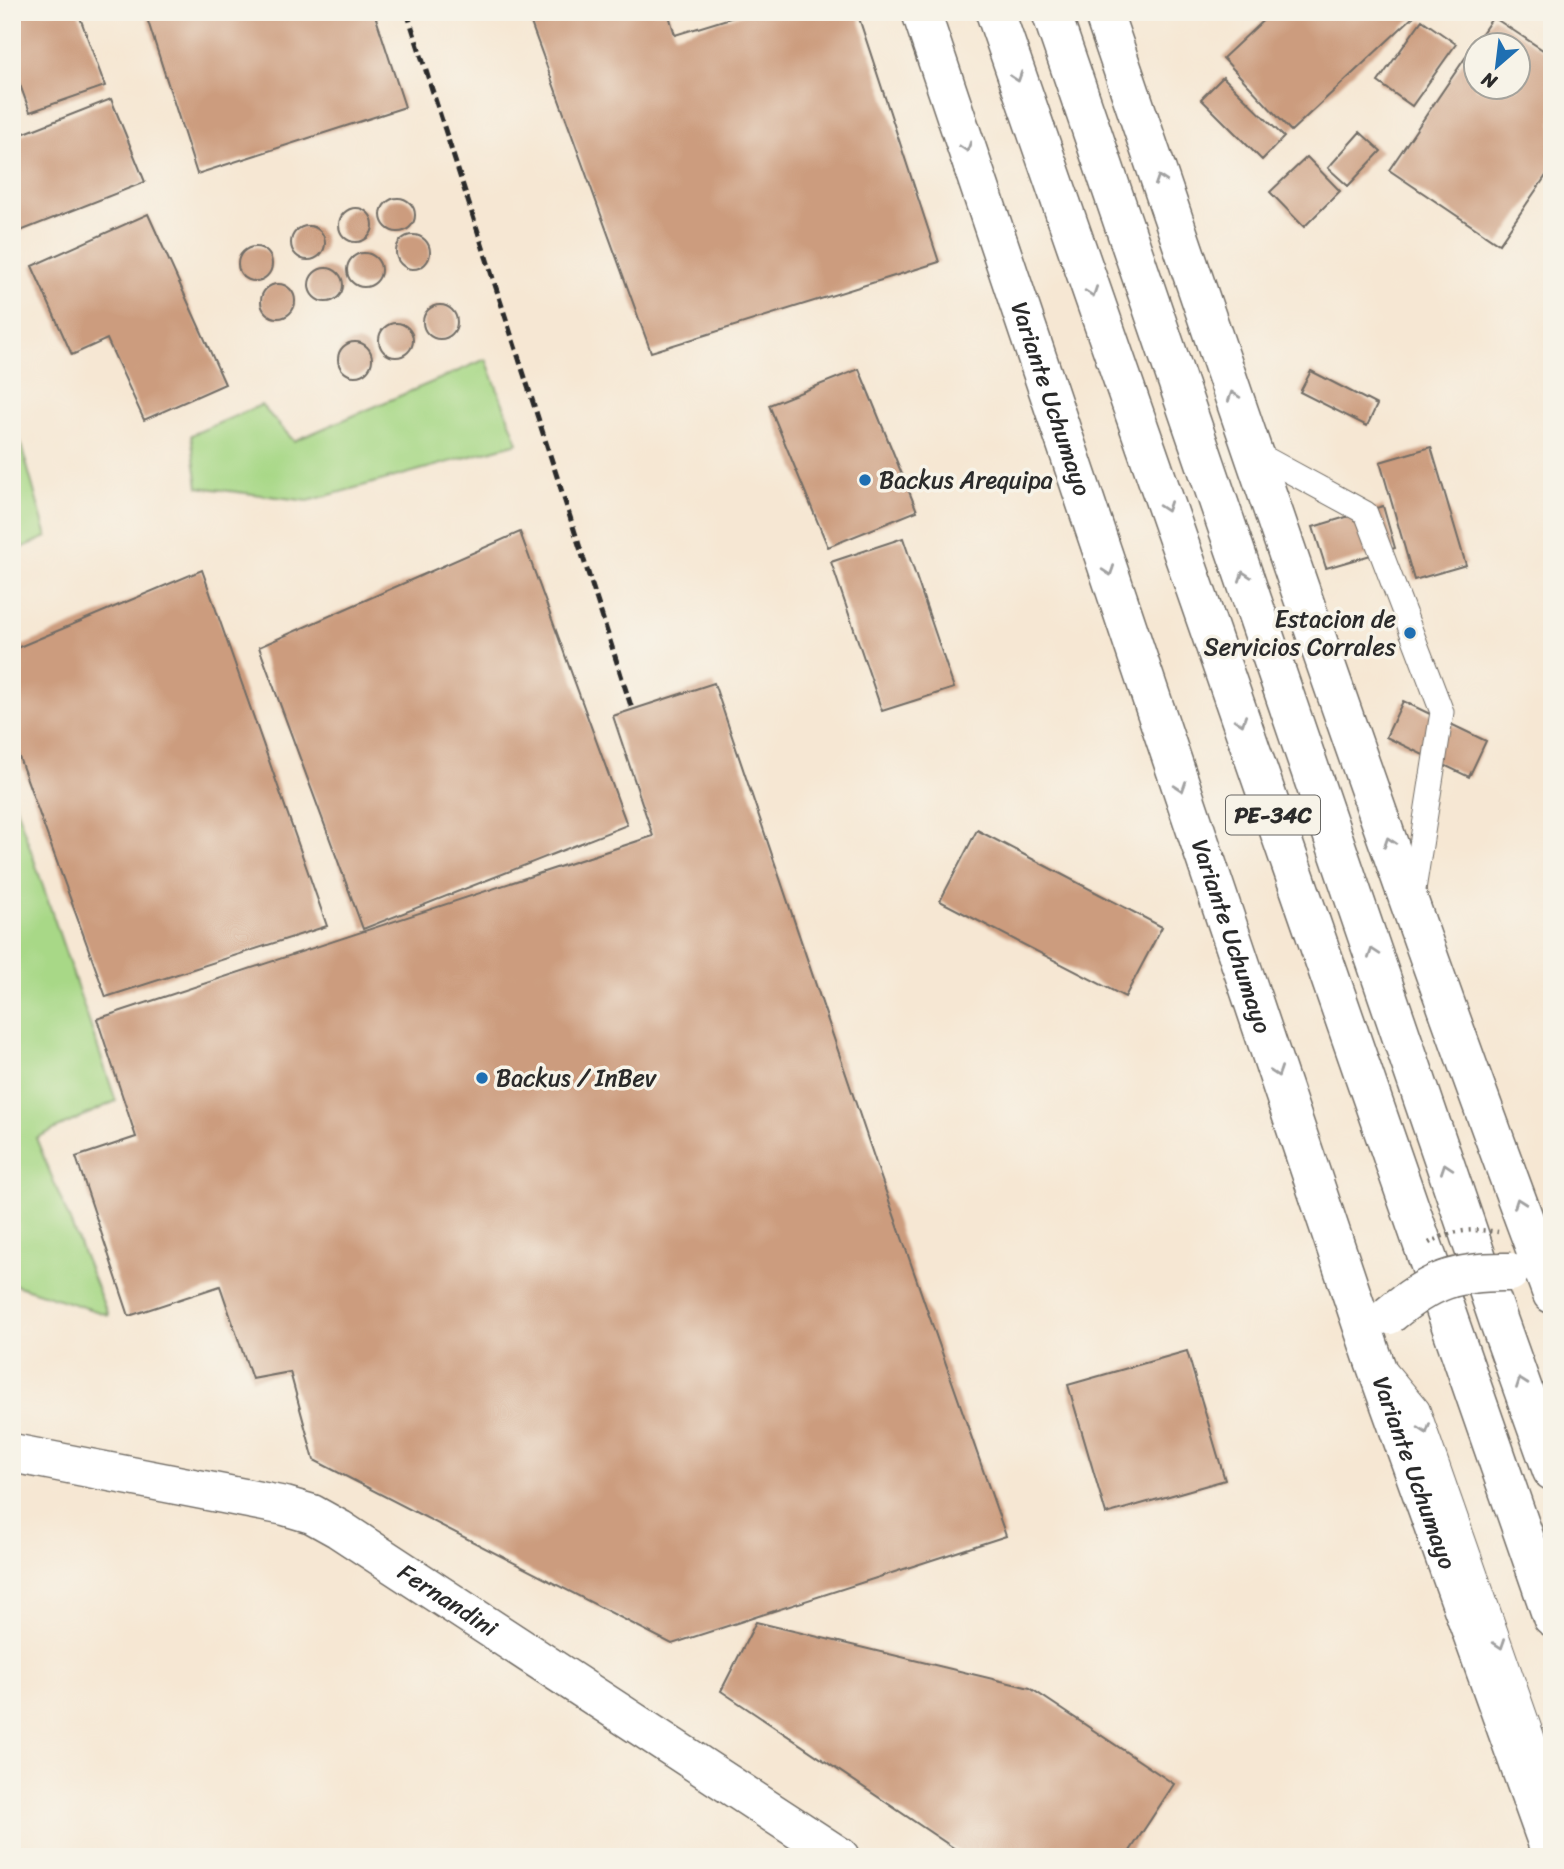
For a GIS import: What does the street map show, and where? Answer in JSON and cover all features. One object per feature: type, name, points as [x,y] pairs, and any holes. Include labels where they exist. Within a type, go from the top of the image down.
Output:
[{"type":"main road","name":"Variante Uchumayo","points":[[921,12],[1372,1355],[1552,1856]]},
{"type":"main road","name":"PE-34C","points":[[995,12],[1552,1617]]},
{"type":"main road","name":"PE-34C","points":[[1052,12],[1485,1283],[1552,1471]]},
{"type":"main road","points":[[1103,12],[1252,451],[1411,906],[1551,1292]]},
{"type":"main road","points":[[1372,1355],[1389,1315],[1415,1293],[1444,1279],[1477,1272],[1510,1272],[1551,1292]]},
{"type":"main road","name":"Fernandini","points":[[12,1453],[285,1506],[312,1514],[840,1857]]},
{"type":"lane","points":[[1252,451],[1366,513],[1443,712],[1411,906]]},
{"type":"lane","points":[[1372,1355],[1418,1409],[1552,1792]]},
{"type":"green space","points":[[486,359],[518,443],[308,501],[198,487],[191,435],[261,405],[294,441]]},
{"type":"green space","points":[[12,412],[47,537],[12,552]]},
{"type":"green space","points":[[12,795],[116,1101],[36,1138],[108,1315],[12,1284]]},
{"type":"building","points":[[12,12],[78,12],[105,86],[30,112],[12,63]]},
{"type":"building","points":[[145,12],[374,12],[405,107],[197,174]]},
{"type":"building","points":[[527,12],[668,12],[675,35],[750,12],[857,12],[939,262],[651,352]]},
{"type":"building","points":[[1272,12],[1410,12],[1414,16],[1291,131],[1223,58]]},
{"type":"building","points":[[1493,17],[1516,32],[1483,32]]},
{"type":"building","points":[[1422,20],[1456,44],[1412,106],[1378,82]]},
{"type":"building","points":[[1532,43],[1552,56],[1552,167],[1499,244],[1389,170],[1462,63],[1462,102],[1532,102]]},
{"type":"building","points":[[1223,77],[1284,137],[1262,160],[1201,99]]},
{"type":"building","points":[[111,99],[145,182],[18,232],[12,218],[12,138]]},
{"type":"building","points":[[1360,132],[1381,151],[1348,186],[1328,168]]},
{"type":"building","points":[[1307,157],[1340,191],[1304,227],[1270,192]]},
{"type":"building","points":[[398,198],[410,203],[415,215],[410,227],[398,232],[386,227],[381,215],[386,203]]},
{"type":"building","points":[[356,208],[368,213],[373,225],[368,237],[356,242],[344,237],[339,225],[344,213]]},
{"type":"building","points":[[148,214],[225,384],[144,420],[107,339],[72,355],[32,266]]},
{"type":"building","points":[[308,226],[320,231],[325,243],[320,255],[308,260],[296,255],[291,243],[296,231]]},
{"type":"building","points":[[413,235],[425,240],[430,252],[425,264],[413,269],[401,264],[396,252],[401,240]]},
{"type":"building","points":[[255,247],[267,252],[272,264],[267,276],[255,281],[243,276],[238,264],[243,252]]},
{"type":"building","points":[[364,253],[376,258],[381,270],[376,282],[364,287],[352,282],[347,270],[352,258]]},
{"type":"building","points":[[326,268],[338,273],[343,285],[338,297],[326,302],[314,297],[309,285],[314,273]]},
{"type":"building","points":[[278,284],[290,289],[295,301],[290,313],[278,318],[266,313],[261,301],[266,289]]},
{"type":"building","points":[[440,305],[452,310],[457,322],[452,334],[440,339],[428,334],[423,322],[428,310]]},
{"type":"building","points":[[396,323],[408,328],[413,340],[408,352],[396,357],[384,352],[379,340],[384,328]]},
{"type":"building","points":[[355,342],[367,347],[372,359],[367,371],[355,376],[343,371],[338,359],[343,347]]},
{"type":"building","points":[[859,369],[917,511],[828,547],[769,405]]},
{"type":"building","points":[[1311,371],[1377,405],[1367,426],[1300,392]]},
{"type":"building","points":[[1431,447],[1466,565],[1414,580],[1380,462]]},
{"type":"building","points":[[1383,506],[1395,548],[1326,568],[1313,527]]},
{"type":"building","points":[[520,532],[627,825],[363,929],[259,647]]},
{"type":"building","points":[[903,538],[954,688],[882,711],[831,562]]},
{"type":"building","points":[[202,570],[327,926],[106,997],[12,738],[12,650]]},
{"type":"building","points":[[714,683],[879,1172],[1006,1536],[672,1644],[314,1460],[290,1372],[252,1379],[220,1286],[129,1316],[76,1157],[136,1137],[97,1019],[653,836],[613,716]]},
{"type":"building","points":[[1403,701],[1486,741],[1469,777],[1386,737]]},
{"type":"building","points":[[977,830],[1162,927],[1125,997],[940,901]]},
{"type":"building","points":[[1187,1351],[1225,1480],[1106,1514],[1068,1385]]},
{"type":"building","points":[[756,1622],[1030,1688],[1174,1784],[1126,1857],[967,1857],[721,1691]]},
{"type":"railway","points":[[407,12],[632,709]]},
{"type":"place","name":"Backus Arequipa","points":[[865,480]]},
{"type":"place","name":"Estacion de Servicios Corrales","points":[[1410,633]]},
{"type":"place","name":"Backus / InBev","points":[[482,1078]]}]
